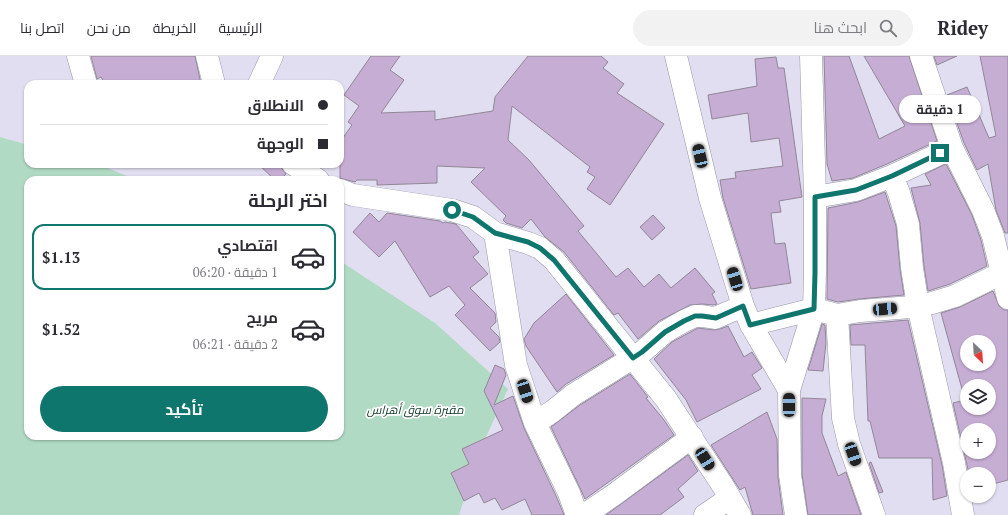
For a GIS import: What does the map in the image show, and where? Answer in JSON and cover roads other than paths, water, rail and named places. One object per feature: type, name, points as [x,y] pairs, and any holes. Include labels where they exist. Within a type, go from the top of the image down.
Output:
[{"type":"street","points":[[78,56],[85,80]]},
{"type":"street","points":[[207,56],[213,80]]},
{"type":"street","points":[[261,80],[272,56]]},
{"type":"street","points":[[676,56],[710,198],[747,315],[789,390]]},
{"type":"street","points":[[796,515],[790,475],[789,390],[814,309],[815,197],[811,56]]},
{"type":"street","points":[[921,56],[952,148],[983,210],[994,236],[1005,276],[1008,298]]},
{"type":"street","points":[[815,197],[856,190],[892,176],[952,148]]},
{"type":"street","points":[[299,168],[312,176]]},
{"type":"street","points":[[892,176],[899,193],[908,224],[912,268],[918,306],[954,463],[963,515]]},
{"type":"street","points":[[344,192],[353,195],[452,210],[473,217],[495,233],[528,242],[540,248],[554,260],[666,399],[692,437],[735,506],[705,515]]},
{"type":"street","points":[[495,233],[516,365],[535,423],[569,493],[577,515]]},
{"type":"street","points":[[535,423],[573,395],[642,352],[665,332],[695,316],[716,318],[814,309],[837,315],[860,311],[918,306],[955,296],[1005,276]]},
{"type":"street","points":[[837,315],[843,418],[849,444],[874,515]]},
{"type":"street","points":[[584,515],[692,437]]},
{"type":"park label","name":"مقبرة سوق أهراس","points":[[415,409]]}]
